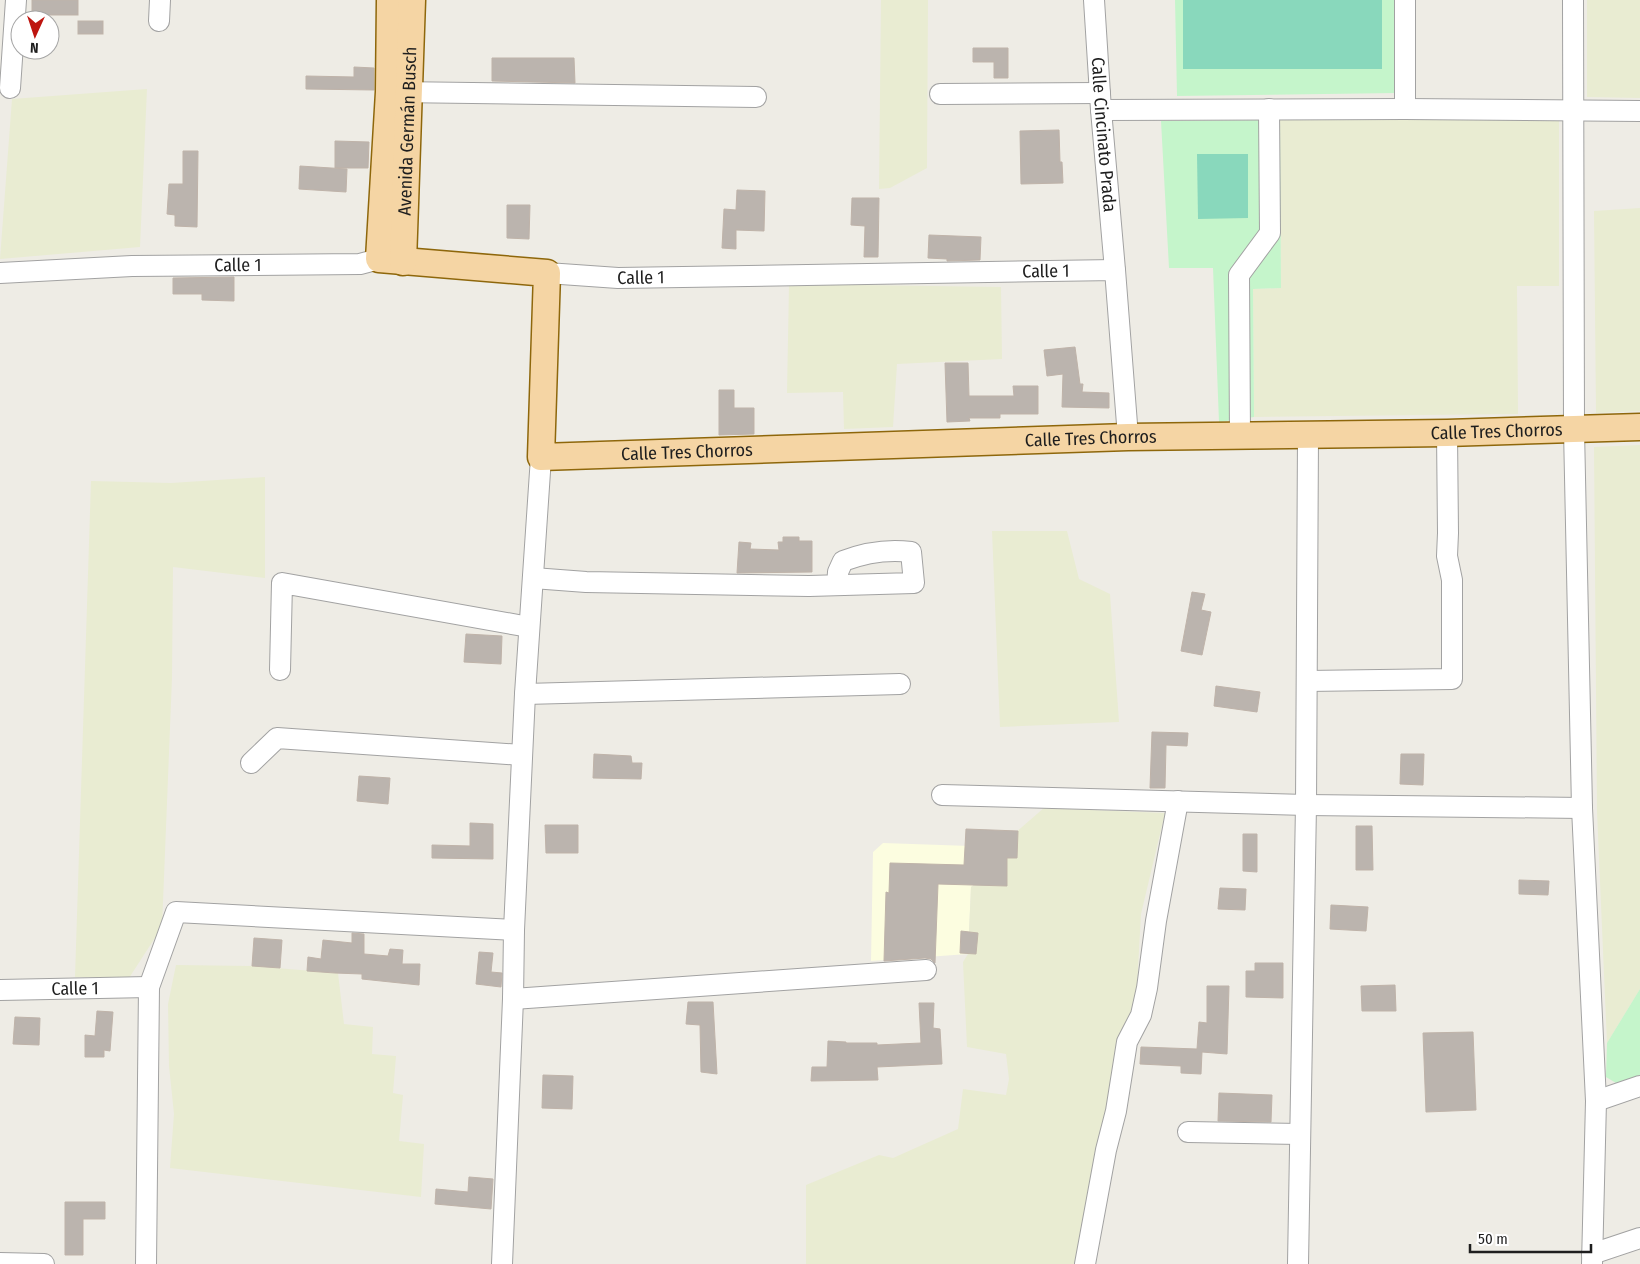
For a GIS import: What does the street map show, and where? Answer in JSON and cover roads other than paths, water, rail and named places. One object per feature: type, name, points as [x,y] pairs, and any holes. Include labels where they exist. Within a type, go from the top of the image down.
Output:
[{"type":"main road","name":"Avenida Germán Busch","points":[[390,0],[399,92]]},
{"type":"main road","name":"Avenida Germán Busch","points":[[391,260],[399,92],[412,0]]},
{"type":"main road","name":"Calle 1","points":[[391,260],[547,273]]},
{"type":"main road","points":[[542,457],[547,273]]},
{"type":"main road","name":"Calle Tres Chorros","points":[[542,457],[1128,437],[1308,436],[1640,427]]},
{"type":"street","points":[[10,88],[16,0]]},
{"type":"street","points":[[159,21],[160,0]]},
{"type":"street","name":"Calle Cincinato Prada","points":[[1094,0],[1100,101],[1115,270]]},
{"type":"street","points":[[1405,0],[1406,109]]},
{"type":"street","points":[[1573,0],[1574,430],[1582,808],[1596,1101],[1592,1259],[1640,1238]]},
{"type":"street","points":[[399,92],[756,97]]},
{"type":"street","points":[[940,94],[1269,109],[1640,111]]},
{"type":"street","points":[[1240,436],[1239,275],[1270,233],[1269,109]]},
{"type":"street","name":"Calle 1","points":[[0,273],[132,266],[360,264],[391,260]]},
{"type":"street","points":[[1115,270],[1128,437]]},
{"type":"street","name":"Calle 1","points":[[547,273],[618,278],[1115,270]]},
{"type":"street","points":[[1306,681],[1452,679],[1452,580],[1447,556],[1447,433]]},
{"type":"street","points":[[1298,1264],[1306,805],[1308,436]]},
{"type":"street","points":[[502,1264],[525,694],[542,457]]},
{"type":"street","points":[[533,578],[596,582],[837,585]]},
{"type":"street","points":[[280,670],[282,583],[530,627]]},
{"type":"street","points":[[525,694],[900,684]]},
{"type":"street","points":[[251,763],[277,738],[522,755]]},
{"type":"street","points":[[942,795],[1306,805],[1582,808]]},
{"type":"street","points":[[1085,1264],[1128,1042],[1141,1015],[1147,988],[1156,921],[1178,801]]},
{"type":"street","points":[[146,1264],[149,987],[176,912],[514,930]]},
{"type":"street","points":[[512,999],[926,970]]},
{"type":"street","name":"Calle 1","points":[[0,990],[149,987]]},
{"type":"street","points":[[1596,1101],[1640,1086]]},
{"type":"street","points":[[1188,1132],[1300,1134]]},
{"type":"street","points":[[0,1263],[44,1264]]}]
